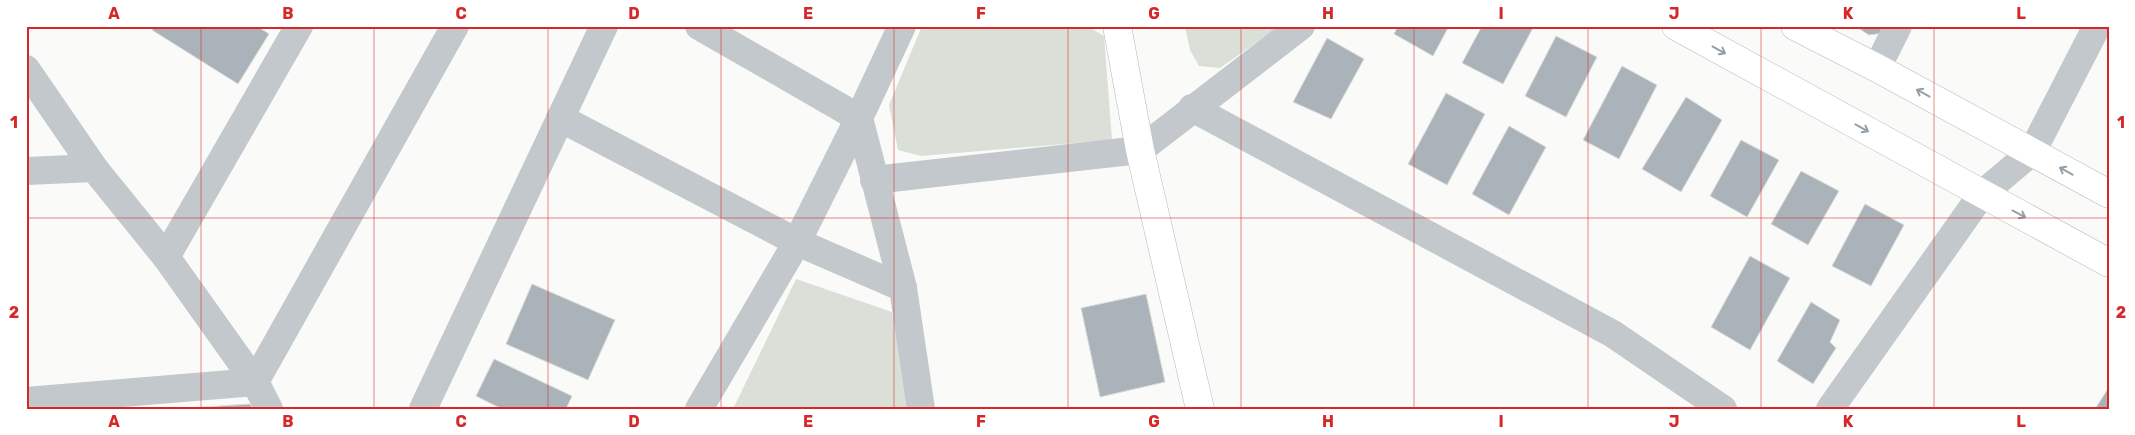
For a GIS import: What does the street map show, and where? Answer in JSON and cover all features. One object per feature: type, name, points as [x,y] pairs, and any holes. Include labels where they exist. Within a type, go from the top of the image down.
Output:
[{"type":"street","points":[[166,257],[300,26]]},
{"type":"street","points":[[255,382],[455,26]]},
{"type":"street","points":[[423,409],[604,26]]},
{"type":"street","points":[[698,26],[858,118],[903,288],[921,409]]},
{"type":"street","points":[[699,409],[797,242],[902,26]]},
{"type":"street","points":[[1117,26],[1140,150],[1200,409]]},
{"type":"street","points":[[874,180],[1140,150],[1192,108],[1301,26]]},
{"type":"street","points":[[1676,26],[2109,263]]},
{"type":"street","points":[[1795,26],[1877,68],[2109,194]]},
{"type":"street","points":[[1877,68],[1898,26]]},
{"type":"street","points":[[1830,409],[1982,194],[2032,152],[2097,26]]},
{"type":"street","points":[[26,69],[94,168],[166,257],[255,382],[268,409]]},
{"type":"street","points":[[1192,108],[1613,334],[1723,409]]},
{"type":"street","points":[[560,118],[797,242],[903,288]]},
{"type":"street","points":[[26,171],[94,168]]},
{"type":"street","points":[[26,401],[255,382]]},
{"type":"shaded area","points":[[922,26],[1087,26],[1104,36],[1112,140],[921,156],[898,150],[889,105]]},
{"type":"shaded area","points":[[1185,26],[1280,26],[1220,68],[1199,66],[1190,50]]},
{"type":"shaded area","points":[[796,279],[892,312],[912,409],[733,409]]},
{"type":"building","points":[[154,26],[257,26],[269,34],[238,84],[152,30]]},
{"type":"building","points":[[1398,26],[1449,26],[1433,56],[1394,34]]},
{"type":"building","points":[[1482,26],[1534,26],[1503,84],[1462,63]]},
{"type":"building","points":[[1855,26],[1894,26],[1891,32],[1869,35]]},
{"type":"building","points":[[1556,36],[1597,57],[1566,117],[1525,96]]},
{"type":"building","points":[[1327,38],[1364,59],[1331,119],[1293,102]]},
{"type":"building","points":[[1622,66],[1657,85],[1619,159],[1583,140]]},
{"type":"building","points":[[1446,93],[1485,114],[1447,185],[1408,164]]},
{"type":"building","points":[[1686,97],[1722,120],[1681,192],[1642,169]]},
{"type":"building","points":[[1509,126],[1546,147],[1509,215],[1472,194]]},
{"type":"building","points":[[1741,140],[1779,160],[1747,217],[1710,196]]},
{"type":"building","points":[[1801,171],[1839,191],[1808,245],[1771,224]]},
{"type":"building","points":[[1865,204],[1904,225],[1871,286],[1832,266]]},
{"type":"building","points":[[1750,256],[1790,278],[1750,350],[1711,327]]},
{"type":"building","points":[[532,284],[615,320],[588,380],[506,344]]},
{"type":"building","points":[[1146,294],[1165,382],[1100,397],[1081,308]]},
{"type":"building","points":[[1811,302],[1840,320],[1830,342],[1836,348],[1813,384],[1777,361]]},
{"type":"building","points":[[494,359],[572,396],[566,409],[502,409],[476,396]]},
{"type":"building","points":[[2109,387],[2109,409],[2095,409]]},
{"type":"building","points":[[250,404],[253,409],[173,409]]}]
